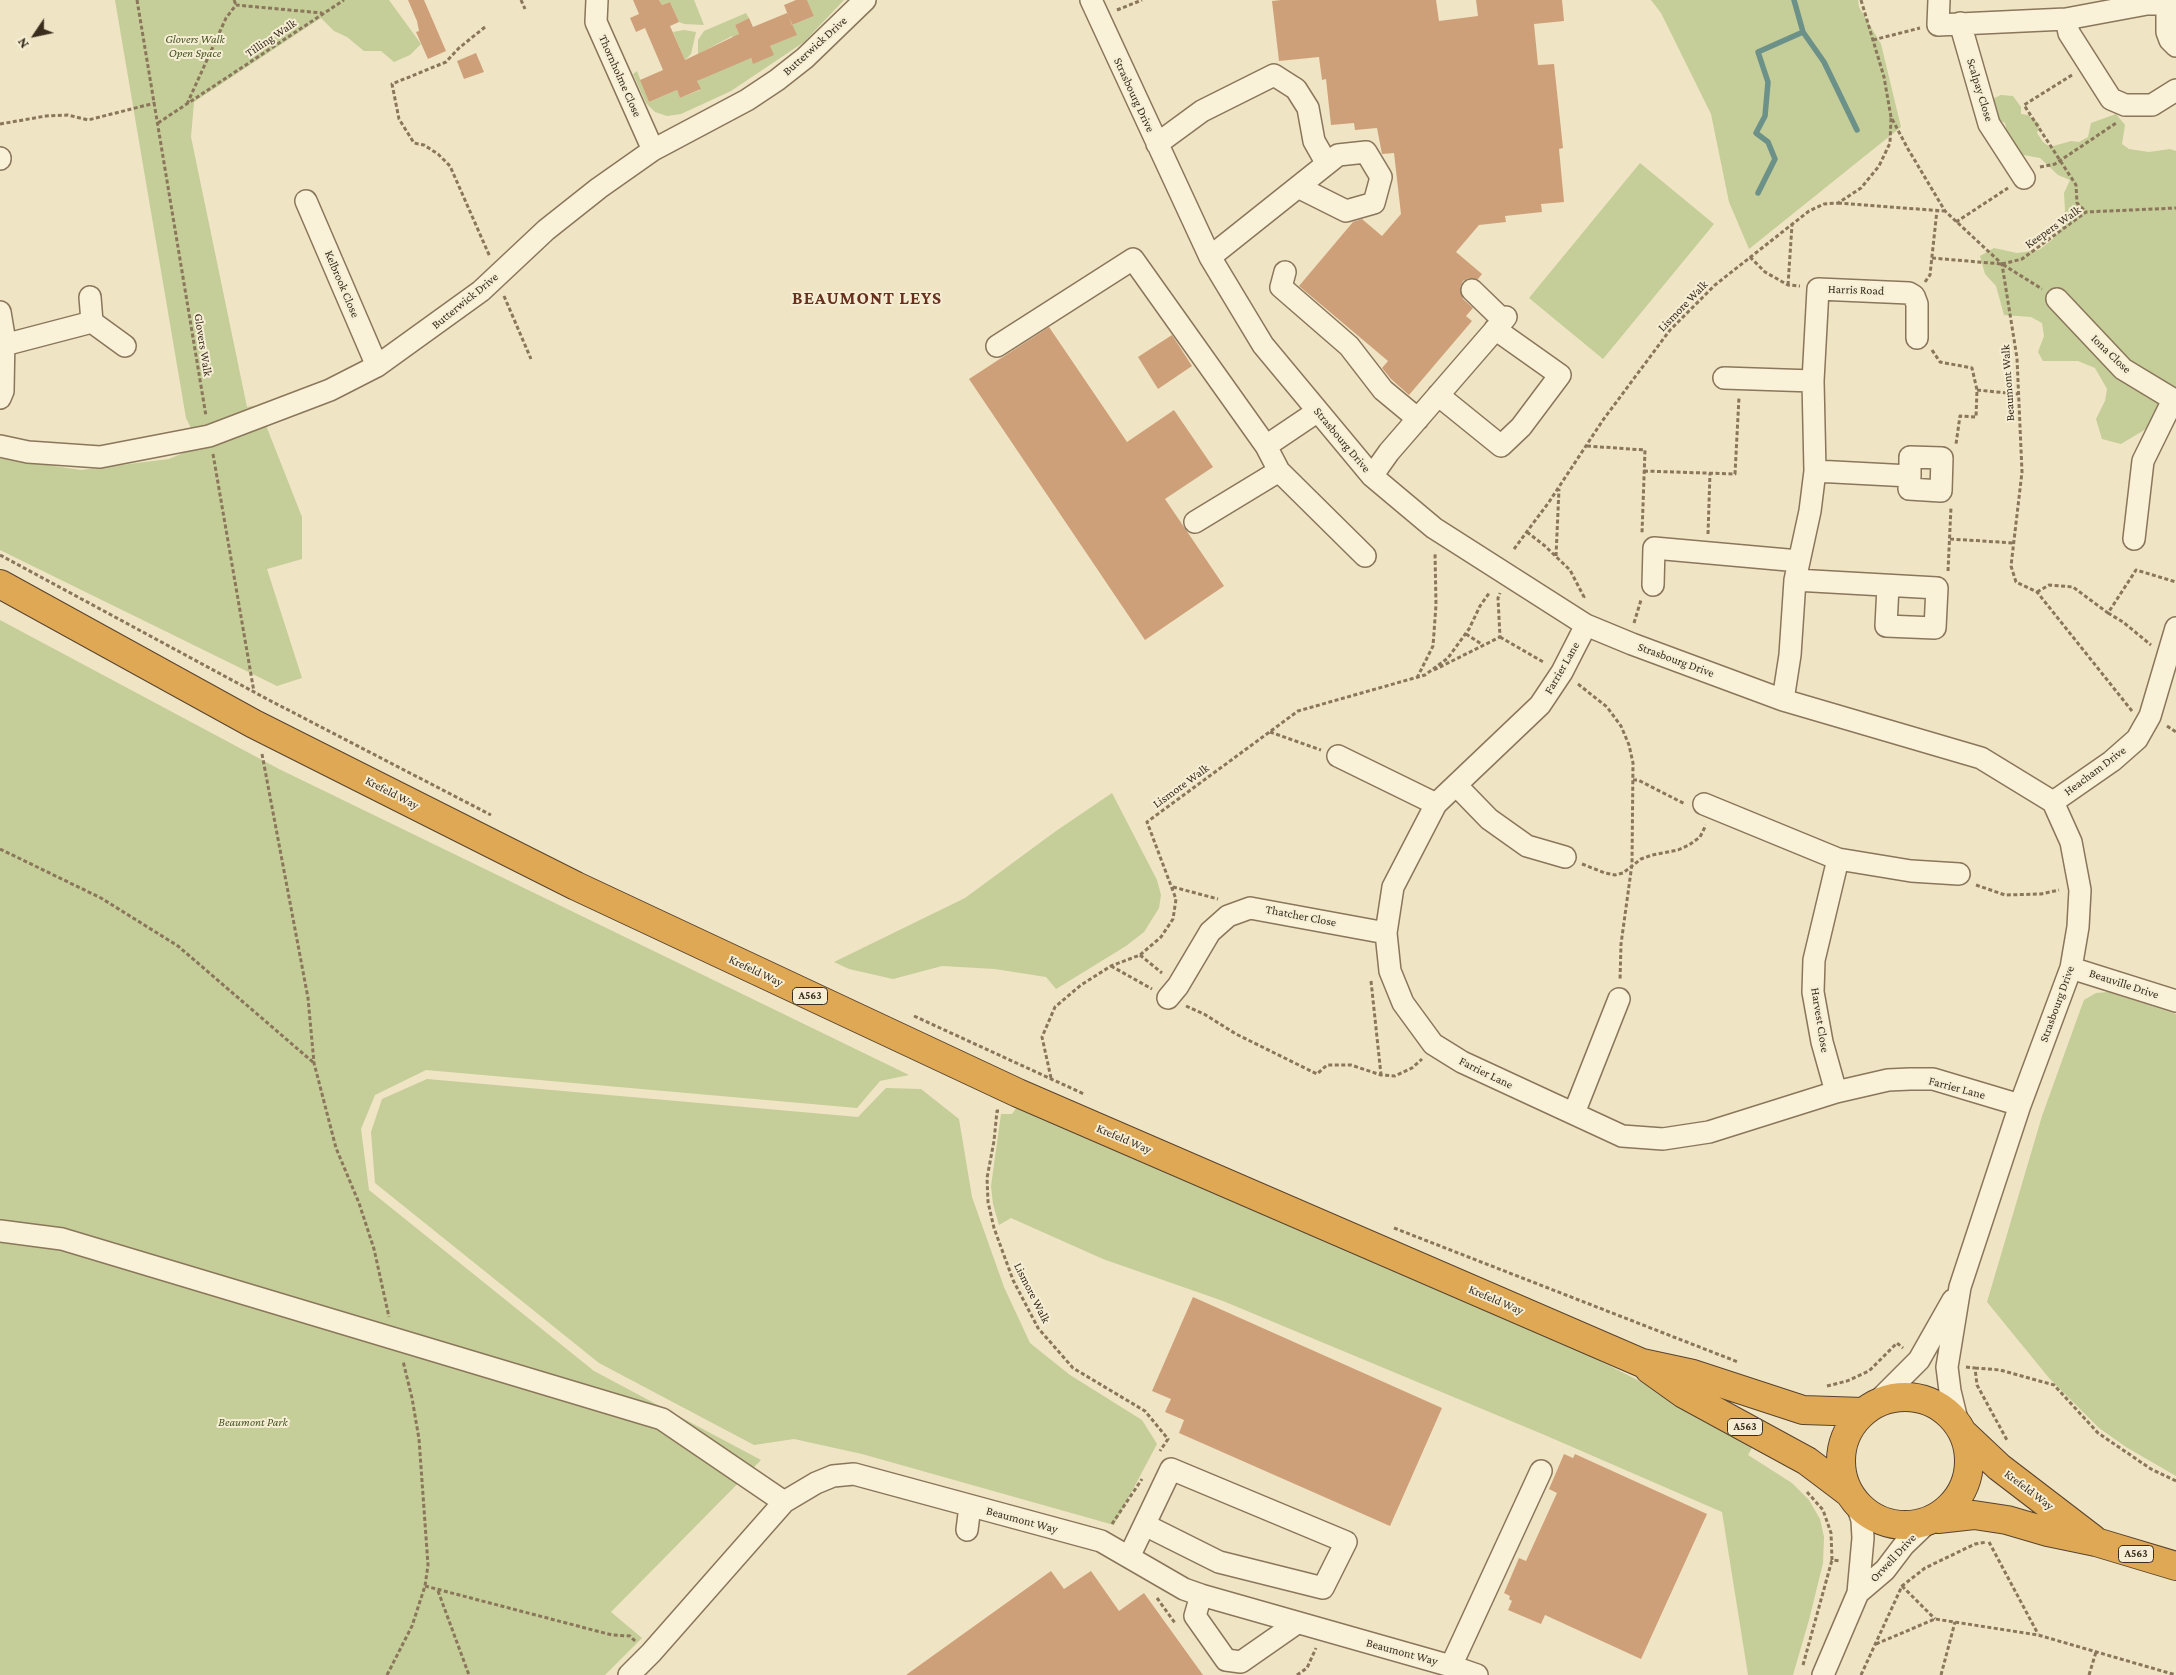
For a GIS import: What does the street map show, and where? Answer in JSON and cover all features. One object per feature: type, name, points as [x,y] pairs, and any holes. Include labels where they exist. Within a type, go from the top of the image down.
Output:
[{"type":"highway","name":"Krefeld Way","points":[[0,584],[254,724],[594,895],[1018,1092],[1642,1363],[1693,1374],[1803,1410],[1869,1407]]},
{"type":"highway","name":"Krefeld Way","points":[[1642,1363],[1684,1394],[1807,1461],[1852,1497]]},
{"type":"highway","points":[[1894,1397],[1927,1400],[1949,1413],[1961,1429],[1969,1448],[1969,1471],[1964,1490],[1933,1520],[1901,1526],[1880,1521],[1860,1508],[1852,1497],[1841,1474],[1840,1457],[1845,1435],[1869,1407],[1894,1397]]},
{"type":"highway","name":"Krefeld Way","points":[[1961,1429],[2006,1472],[2096,1542]]},
{"type":"highway","name":"Krefeld Way","points":[[1933,1520],[1974,1515],[2007,1520],[2048,1532],[2096,1542],[2176,1566]]},
{"type":"street","name":"Thornholme Close","points":[[597,0],[596,22],[653,150]]},
{"type":"street","name":"Butterwick Drive","points":[[0,446],[28,452],[100,457],[209,436],[330,390],[377,366],[429,331],[498,276],[546,230],[653,150],[747,100],[777,80],[805,58],[865,0]]},
{"type":"street","points":[[1939,0],[1933,26],[1960,23],[2066,19],[2114,5],[2172,4],[2167,32],[2176,46]]},
{"type":"street","name":"Strasbourg Drive","points":[[1095,9],[1210,257],[1263,345],[1372,476],[1434,528],[1581,622],[1632,644],[1783,700],[1981,758],[2053,802],[2071,842],[2080,890],[2078,927],[2071,968],[2020,1105],[1960,1287],[1947,1367],[1950,1391],[1961,1429]]},
{"type":"street","points":[[2066,19],[2069,33],[2111,99],[2125,105],[2152,106],[2176,90]]},
{"type":"street","name":"Scalpay Close","points":[[1960,23],[1989,124],[2024,178]]},
{"type":"street","points":[[1156,144],[1202,111],[1274,75],[1296,89],[1308,108],[1314,141],[1333,160]]},
{"type":"street","points":[[1210,257],[1298,187],[1333,160],[1366,152],[1381,177],[1374,203],[1346,211],[1298,187]]},
{"type":"street","name":"Kelbrook Close","points":[[306,201],[377,366]]},
{"type":"street","points":[[997,346],[1132,259],[1266,446],[1279,471],[1365,556]]},
{"type":"street","points":[[1286,272],[1282,287],[1349,346],[1383,390],[1418,419]]},
{"type":"street","name":"Harris Road","points":[[1783,700],[1790,655],[1797,571],[1810,511],[1815,471],[1813,381],[1818,289],[1903,291],[1914,296]]},
{"type":"street","points":[[1438,395],[1501,446],[1521,427],[1560,375],[1502,322],[1472,290]]},
{"type":"street","points":[[90,296],[92,322],[125,346]]},
{"type":"street","points":[[1914,296],[1917,338]]},
{"type":"street","name":"Iona Close","points":[[2057,299],[2123,369],[2175,401],[2143,461],[2134,539]]},
{"type":"street","points":[[0,312],[4,345],[0,398]]},
{"type":"street","points":[[4,345],[92,322]]},
{"type":"street","points":[[1372,476],[1388,452],[1502,322]]},
{"type":"street","points":[[1732,378],[1813,381]]},
{"type":"street","points":[[1266,446],[1318,411]]},
{"type":"street","points":[[1910,457],[1942,458],[1941,491],[1909,489],[1910,476],[1910,457]]},
{"type":"street","points":[[1195,522],[1279,471]]},
{"type":"street","points":[[1815,471],[1910,476]]},
{"type":"street","points":[[1653,585],[1654,548],[1708,552],[1797,571],[1888,586],[1937,588],[1936,628],[1886,626],[1888,586]]},
{"type":"street","name":"Farrier Lane","points":[[1581,622],[1562,672],[1540,705],[1436,804],[1393,887],[1386,933],[1390,971],[1403,1003],[1433,1044],[1470,1066],[1622,1136],[1663,1139],[1709,1132],[1836,1092],[1888,1080],[1933,1080],[2020,1105]]},
{"type":"street","name":"Heacham Drive","points":[[2053,802],[2112,760],[2137,739],[2150,716],[2176,628]]},
{"type":"street","points":[[1338,756],[1436,804]]},
{"type":"street","points":[[1456,785],[1489,819],[1527,846],[1565,857]]},
{"type":"street","points":[[1700,811],[1838,859],[1911,871],[1959,874]]},
{"type":"street","name":"Harvest Close","points":[[1836,1092],[1822,1042],[1813,992],[1814,960],[1838,859]]},
{"type":"street","name":"Thatcher Close","points":[[1173,992],[1210,932],[1228,916],[1250,908],[1386,933]]},
{"type":"street","name":"Beauville Drive","points":[[2071,968],[2176,1001]]},
{"type":"street","points":[[1574,1113],[1619,999]]},
{"type":"street","points":[[0,1231],[62,1239],[662,1419],[784,1502]]},
{"type":"street","name":"Strasbourg Drive","points":[[1869,1407],[1919,1360],[1960,1287]]},
{"type":"street","points":[[1129,1557],[1171,1469],[1346,1542],[1323,1588],[1219,1562],[1145,1525]]},
{"type":"street","points":[[1451,1666],[1541,1471]]},
{"type":"street","name":"Beaumont Way","points":[[629,1675],[651,1653],[784,1502],[816,1483],[833,1476],[854,1474],[1101,1541],[1201,1596],[1477,1675]]},
{"type":"street","name":"Orwell Drive","points":[[1823,1675],[1858,1593],[1862,1520],[1852,1497]]},
{"type":"street","points":[[966,1530],[970,1506]]},
{"type":"street","name":"Orwell Drive","points":[[1858,1593],[1884,1570],[1904,1545],[1933,1520]]},
{"type":"street","points":[[1201,1596],[1195,1616],[1226,1660],[1241,1662],[1297,1624]]},
{"type":"path","name":"Glovers Walk","points":[[138,0],[209,436],[254,692]]},
{"type":"path","points":[[234,0],[236,5]]},
{"type":"path","name":"Tilling Walk","points":[[158,123],[344,0]]},
{"type":"path","points":[[521,0],[525,9]]},
{"type":"path","points":[[1095,9],[1142,0]]},
{"type":"path","points":[[1861,0],[1884,77],[1891,117],[1945,211],[2002,264],[2057,299]]},
{"type":"path","points":[[236,5],[323,13]]},
{"type":"path","points":[[187,104],[226,18],[236,5]]},
{"type":"path","points":[[1872,40],[1933,26]]},
{"type":"path","points":[[485,27],[459,48],[446,62],[392,84],[399,119],[414,143],[424,145],[438,154],[450,166],[498,276],[502,292],[531,359]]},
{"type":"path","points":[[2086,212],[2077,203],[2076,185],[2024,105],[2089,64]]},
{"type":"path","points":[[0,124],[46,116],[68,115],[88,120],[155,103]]},
{"type":"path","points":[[1956,222],[2039,168],[2060,160],[2124,118],[2125,105]]},
{"type":"path","name":"Lismore Walk","points":[[1514,549],[1670,330],[1715,285],[1809,211],[1824,204],[1838,203],[1861,188],[1879,166],[1890,143],[1891,117]]},
{"type":"path","points":[[1838,203],[1945,211]]},
{"type":"path","name":"Keepers Walk","points":[[2002,264],[2022,259],[2086,212],[2176,208]]},
{"type":"path","points":[[1914,296],[1930,275],[1937,210]]},
{"type":"path","points":[[1788,285],[1792,225]]},
{"type":"path","points":[[1750,257],[1765,272],[1788,285],[1818,289]]},
{"type":"path","points":[[1932,258],[2002,264]]},
{"type":"path","name":"Beaumont Walk","points":[[2002,264],[2017,358],[2022,472],[2011,566],[2016,582],[2038,592],[2129,710],[2150,716],[2176,732]]},
{"type":"path","points":[[1917,338],[1925,341],[1940,362],[1972,368],[1977,390],[1976,417],[1960,416],[1955,447],[1942,458]]},
{"type":"path","points":[[1644,471],[1735,474],[1732,378]]},
{"type":"path","points":[[1977,390],[2018,394]]},
{"type":"path","points":[[1586,446],[1645,450],[1642,542],[1654,548]]},
{"type":"path","points":[[1708,552],[1710,473]]},
{"type":"path","points":[[1556,556],[1559,488]]},
{"type":"path","points":[[1937,588],[1947,582],[1952,497],[1941,491]]},
{"type":"path","points":[[1416,678],[1433,646],[1436,605],[1434,528]]},
{"type":"path","points":[[1526,532],[1570,570],[1584,597],[1581,622]]},
{"type":"path","points":[[1950,539],[2014,543]]},
{"type":"path","points":[[0,555],[254,692],[495,817]]},
{"type":"path","points":[[2108,613],[2136,570],[2176,582]]},
{"type":"path","points":[[1500,637],[1498,598],[1507,574]]},
{"type":"path","points":[[2038,592],[2049,585],[2073,587],[2123,622],[2155,648]]},
{"type":"path","name":"Lismore Walk","points":[[1052,1079],[1042,1037],[1055,1007],[1081,985],[1111,966],[1140,955],[1161,937],[1173,919],[1176,898],[1147,822],[1298,711],[1424,675],[1448,658],[1466,634],[1490,592]]},
{"type":"path","points":[[1634,624],[1640,607]]},
{"type":"path","points":[[1466,634],[1483,646]]},
{"type":"path","points":[[1424,675],[1500,637]]},
{"type":"path","points":[[1500,637],[1562,672],[1607,707],[1621,726],[1630,745],[1633,763],[1631,868],[1621,944],[1619,999]]},
{"type":"path","points":[[1270,732],[1338,756]]},
{"type":"path","points":[[261,747],[308,998],[314,1063],[336,1148],[360,1202],[374,1250],[386,1308],[412,1398],[419,1439],[428,1565],[425,1586],[412,1626],[387,1675]]},
{"type":"path","points":[[1565,857],[1615,875],[1631,868],[1641,859],[1678,850],[1700,837],[1706,828],[1700,811],[1638,780],[1633,780]]},
{"type":"path","points":[[0,850],[101,898],[178,946],[314,1063]]},
{"type":"path","points":[[1959,874],[1964,880],[2005,895],[2080,890]]},
{"type":"path","points":[[1173,887],[1250,908]]},
{"type":"path","points":[[1140,955],[1173,992]]},
{"type":"path","points":[[1111,966],[1173,992],[1236,1034],[1317,1074],[1327,1065],[1351,1066],[1381,1075],[1395,1076],[1412,1068],[1433,1044]]},
{"type":"path","points":[[1381,1075],[1371,978],[1390,971]]},
{"type":"path","points":[[906,1012],[1086,1095]]},
{"type":"path","name":"Lismore Walk","points":[[1004,1110],[997,1111],[987,1178],[988,1202],[994,1228],[1013,1280],[1038,1328],[1073,1368],[1146,1411],[1168,1439],[1158,1454]]},
{"type":"path","points":[[1390,1226],[1743,1364]]},
{"type":"path","points":[[1823,1387],[1847,1381],[1869,1371],[1897,1343],[1919,1360]]},
{"type":"path","points":[[1947,1367],[2000,1370],[2054,1385],[2098,1432],[2150,1469],[2176,1481]]},
{"type":"path","points":[[1975,1368],[1977,1385],[2010,1445]]},
{"type":"path","points":[[1101,1541],[1142,1478]]},
{"type":"path","points":[[1801,1675],[1832,1560],[1831,1533],[1822,1510],[1804,1489]]},
{"type":"path","points":[[1989,1542],[2038,1635]]},
{"type":"path","points":[[1861,1675],[1902,1586],[1925,1568],[1975,1544]]},
{"type":"path","points":[[1832,1560],[1860,1563]]},
{"type":"path","points":[[1884,1570],[1935,1619]]},
{"type":"path","points":[[425,1586],[437,1591],[612,1635],[630,1636],[651,1653]]},
{"type":"path","points":[[437,1591],[469,1675]]},
{"type":"path","points":[[1155,1596],[1178,1627]]},
{"type":"path","points":[[1876,1644],[1935,1619],[2038,1635],[2176,1675]]},
{"type":"path","points":[[1941,1675],[1955,1622]]},
{"type":"path","points":[[1297,1675],[1307,1668],[1324,1631]]},
{"type":"path","points":[[2089,1675],[2096,1652]]},
{"type":"green space","name":"Glovers Walk Open Space","points":[[115,0],[389,0],[421,44],[410,55],[394,62],[381,51],[364,51],[347,37],[334,31],[321,18],[194,102],[191,137],[247,407],[258,405],[302,517],[302,559],[267,569],[302,678],[277,686],[0,550],[0,458],[81,470],[169,459],[200,446],[186,418]]},
{"type":"green space","points":[[659,0],[694,0],[704,25],[679,22],[670,2],[662,5]]},
{"type":"green space","points":[[807,0],[844,0],[804,42],[731,91],[681,114],[667,116],[655,112],[646,103],[633,74],[637,71],[649,102],[677,90],[680,98],[700,90],[697,81],[749,55],[753,63],[770,46],[796,35],[792,25],[814,16]]},
{"type":"green space","points":[[1651,0],[1858,0],[1859,7],[1881,44],[1901,127],[1749,249],[1729,202],[1711,114],[1661,13]]},
{"type":"green space","points":[[746,13],[749,18],[735,25],[742,41],[736,43],[732,36],[698,54],[698,40],[704,31]]},
{"type":"green space","points":[[684,30],[696,32],[691,54],[685,60],[673,32]]},
{"type":"green space","points":[[2001,95],[2013,96],[2021,107],[2021,114],[2028,115],[2040,124],[2037,133],[2043,142],[2050,147],[2071,141],[2079,142],[2088,137],[2091,123],[2116,114],[2125,125],[2122,144],[2129,149],[2149,152],[2170,149],[2176,151],[2176,403],[2160,412],[2146,429],[2121,444],[2102,439],[2096,419],[2105,401],[2107,389],[2095,368],[2078,361],[2043,361],[2038,352],[2044,336],[2042,323],[2031,317],[2004,315],[1996,286],[1985,274],[1980,256],[1994,248],[2017,253],[2039,250],[2053,239],[2062,228],[2065,210],[2064,193],[2070,180],[2058,175],[2040,158],[2018,154],[2009,141],[2005,123],[1997,119],[1992,99]]},
{"type":"green space","points":[[1640,163],[1714,224],[1603,359],[1529,298]]},
{"type":"green space","name":"Beaumont Park","points":[[0,620],[279,769],[909,1075],[880,1081],[857,1108],[426,1070],[375,1095],[361,1129],[369,1190],[594,1371],[761,1460],[611,1612],[642,1638],[605,1675],[0,1675]]},
{"type":"green space","points":[[1112,793],[1157,880],[1161,895],[1159,908],[1144,932],[1126,946],[1056,989],[1046,977],[995,969],[942,966],[893,979],[849,969],[834,962],[965,898],[1056,831]]},
{"type":"green space","points":[[2108,992],[2176,1014],[2176,1476],[2126,1447],[2099,1428],[2049,1378],[1987,1302],[2042,1116],[2084,1000],[2096,993]]},
{"type":"green space","points":[[427,1079],[858,1117],[886,1088],[921,1089],[959,1119],[972,1197],[1004,1287],[1030,1343],[1070,1375],[1142,1420],[1157,1444],[1114,1525],[862,1454],[794,1439],[754,1445],[599,1363],[375,1183],[371,1132],[382,1099]]},
{"type":"green space","points":[[1019,1104],[1561,1341],[1661,1392],[1754,1444],[1748,1455],[1792,1483],[1809,1500],[1820,1519],[1824,1537],[1823,1563],[1793,1675],[1748,1675],[1722,1512],[1547,1436],[1223,1301],[1103,1259],[1011,1218],[999,1225],[993,1204],[991,1186],[1001,1114],[1012,1114]]},
{"type":"building","points":[[408,0],[424,0],[446,51],[428,59],[416,32],[419,31],[417,21]]},
{"type":"building","points":[[633,0],[659,0],[662,5],[670,2],[679,22],[670,26],[685,60],[739,34],[735,25],[749,18],[753,27],[787,13],[797,35],[770,46],[774,55],[753,64],[751,58],[697,81],[701,89],[680,98],[677,90],[649,102],[640,80],[663,70],[645,28],[636,32],[630,18],[639,14]]},
{"type":"building","points":[[796,0],[807,0],[814,16],[792,25],[784,5]]},
{"type":"building","points":[[1436,0],[1439,21],[1478,16],[1476,0],[1562,0],[1564,21],[1534,24],[1538,65],[1554,64],[1563,148],[1559,149],[1564,202],[1541,204],[1542,212],[1505,216],[1506,222],[1479,225],[1456,252],[1482,274],[1478,279],[1469,278],[1463,281],[1460,287],[1463,299],[1473,308],[1466,316],[1472,321],[1409,395],[1382,368],[1388,361],[1299,286],[1353,222],[1362,219],[1382,236],[1401,214],[1394,153],[1382,154],[1377,128],[1355,130],[1354,123],[1331,125],[1326,79],[1322,80],[1319,57],[1279,61],[1272,1]]},
{"type":"building","points":[[476,53],[484,72],[464,79],[457,61]]},
{"type":"building","points":[[1049,327],[1127,442],[1174,410],[1213,467],[1165,499],[1224,586],[1145,640],[969,379]]},
{"type":"building","points":[[1172,335],[1192,366],[1158,389],[1138,357]]},
{"type":"building","points":[[1193,1297],[1442,1408],[1390,1526],[1179,1433],[1184,1420],[1165,1412],[1171,1399],[1152,1391]]},
{"type":"building","points":[[1564,1454],[1573,1458],[1575,1454],[1707,1514],[1641,1659],[1545,1615],[1541,1624],[1508,1610],[1512,1601],[1509,1599],[1510,1596],[1504,1593],[1519,1558],[1526,1561],[1557,1493],[1549,1489]]},
{"type":"building","points":[[1051,1571],[1064,1589],[1091,1571],[1119,1611],[1144,1593],[1203,1675],[906,1675]]},
{"type":"waterway","points":[[1794,0],[1803,32],[1824,62],[1857,130]]},
{"type":"waterway","points":[[1758,193],[1775,159],[1768,142],[1756,133],[1765,116],[1768,82],[1758,52],[1803,32]]},
{"type":"district","name":"BEAUMONT LEYS","points":[[867,298]]}]
